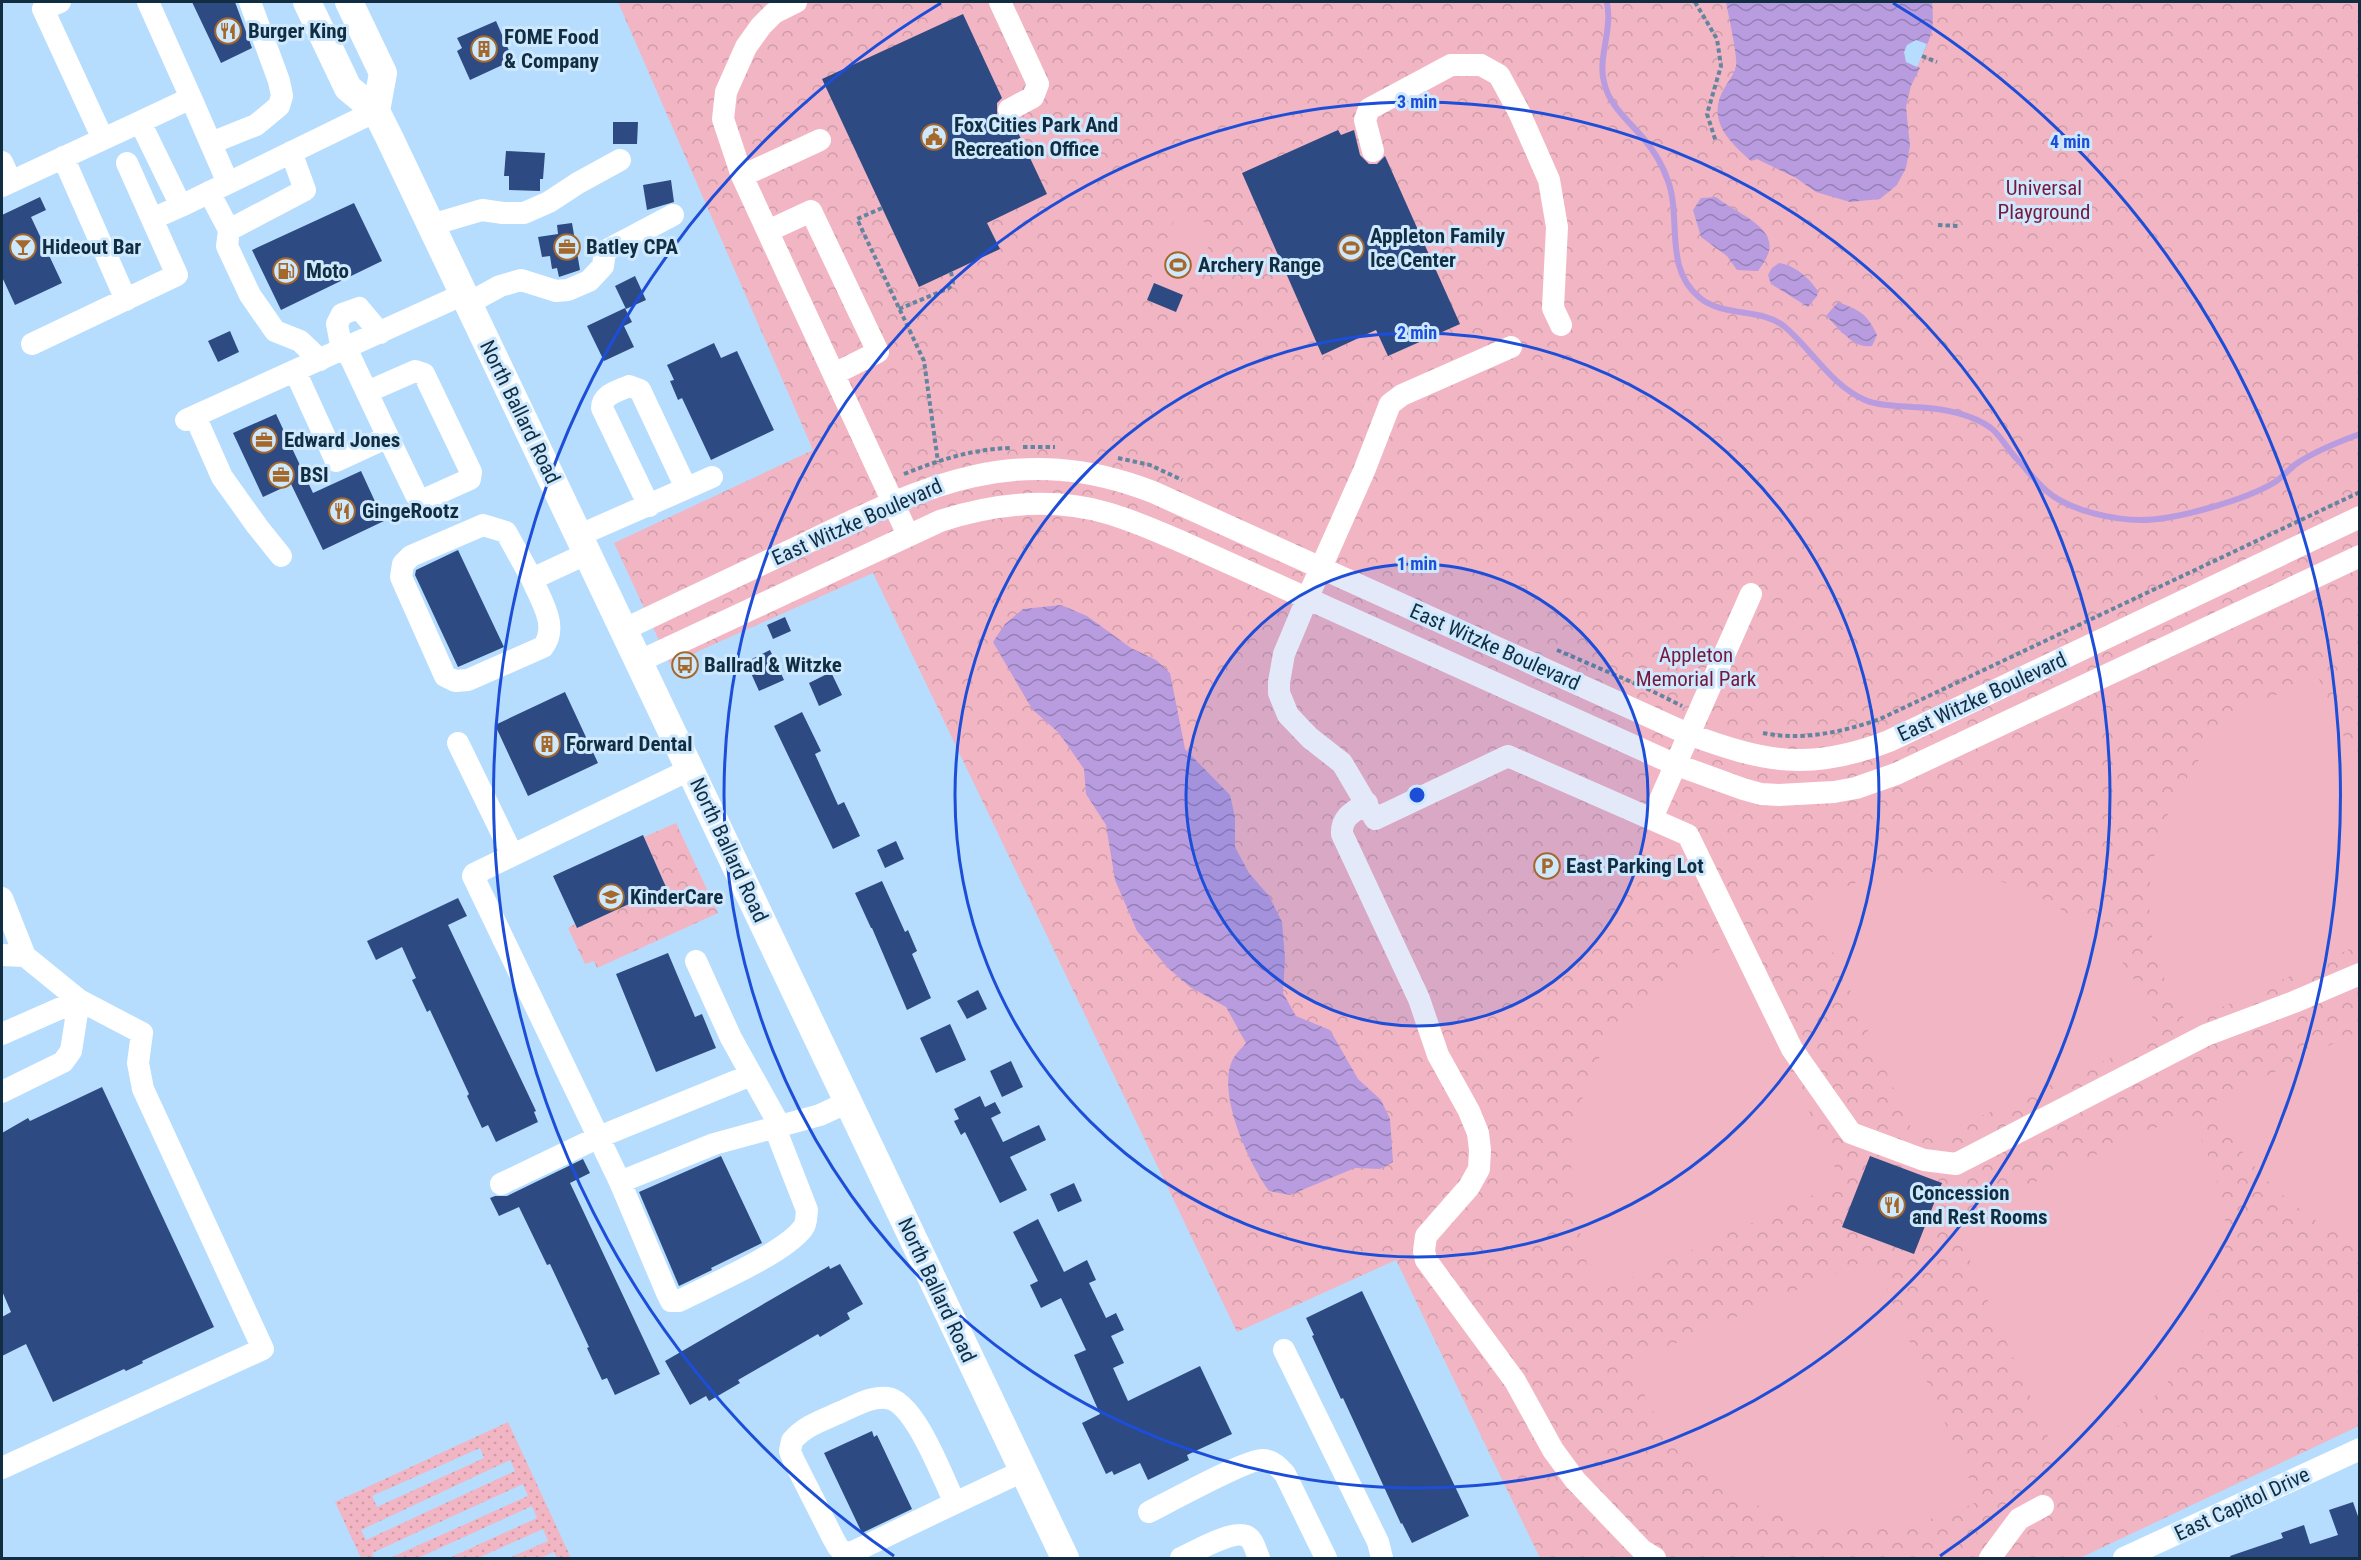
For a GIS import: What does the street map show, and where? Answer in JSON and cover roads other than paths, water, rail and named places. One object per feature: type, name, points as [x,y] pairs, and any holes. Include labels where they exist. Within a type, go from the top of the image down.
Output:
[{"type":"main road","name":"North Ballard Road","points":[[307,2],[348,88],[376,111],[625,629],[1065,1558]]},
{"type":"main road","points":[[350,2],[383,74],[376,111]]},
{"type":"street","points":[[60,2],[43,9],[103,139]]},
{"type":"street","points":[[148,2],[211,143],[229,230],[227,246],[250,295],[276,331],[300,341],[320,360]]},
{"type":"street","points":[[211,143],[256,125],[279,106],[282,96],[279,81],[250,2]]},
{"type":"street","points":[[796,2],[774,13],[746,46],[726,92],[723,119],[742,176],[908,535]]},
{"type":"street","points":[[1000,2],[1038,84],[1033,97],[1009,110]]},
{"type":"street","points":[[1373,151],[1365,120],[1369,110],[1451,65],[1481,65],[1498,75],[1519,112],[1549,180],[1557,227],[1553,308],[1561,325]]},
{"type":"street","points":[[5,176],[63,157],[191,98]]},
{"type":"street","points":[[152,219],[376,111]]},
{"type":"street","points":[[140,122],[181,206]]},
{"type":"street","points":[[742,176],[820,140]]},
{"type":"street","points":[[229,230],[305,190],[291,152]]},
{"type":"street","points":[[63,157],[126,300]]},
{"type":"street","points":[[431,225],[482,210],[524,213],[549,202],[620,160]]},
{"type":"street","points":[[32,344],[177,275],[127,163]]},
{"type":"street","points":[[768,231],[811,211],[878,352],[834,374]]},
{"type":"street","points":[[281,556],[222,477],[191,418],[380,333],[500,286],[521,280],[556,291],[567,290],[589,281],[603,266],[605,250],[673,216]]},
{"type":"street","points":[[367,392],[415,371],[424,374],[471,472],[470,479],[421,501],[416,495],[344,349],[337,324],[342,314],[359,308],[380,333]]},
{"type":"street","points":[[1511,347],[1402,395],[1390,404],[1281,666],[1280,693],[1283,705],[1295,724],[1342,763],[1368,803],[1375,819],[1508,756],[1688,835],[1792,1049],[1851,1133],[1924,1160],[1956,1164],[2206,1035],[2360,974]]},
{"type":"street","points":[[295,371],[336,461],[388,437]]},
{"type":"street","points":[[648,506],[602,408],[602,402],[606,397],[629,386],[640,390],[686,488]]},
{"type":"street","name":"East Witzke Boulevard","points":[[625,629],[889,492],[996,471],[1026,469],[1066,471],[1129,482],[1154,492],[1321,568],[1693,724],[1738,752],[1778,759],[1837,757],[1862,751],[1899,736],[2360,517]]},
{"type":"street","points":[[532,579],[584,544],[648,506],[712,477]]},
{"type":"street","name":"East Witzke Boulevard","points":[[640,661],[940,521],[973,510],[991,507],[1036,504],[1084,508],[1142,525],[1674,764],[1761,794],[1808,794],[1856,788],[1928,760],[2360,556]]},
{"type":"street","points":[[483,525],[506,532],[532,579],[550,622],[550,638],[543,647],[468,680],[454,681],[445,676],[401,577],[403,564],[411,556],[483,525]]},
{"type":"street","points":[[1652,819],[1674,764],[1751,594]]},
{"type":"street","points":[[458,743],[512,854]]},
{"type":"street","points":[[691,769],[512,854],[473,876],[620,1182],[667,1293],[671,1300],[680,1301],[788,1244],[803,1228],[807,1210],[777,1127],[696,961]]},
{"type":"street","points":[[1368,803],[1346,816],[1341,827],[1342,834],[1419,999],[1438,1055],[1469,1111],[1478,1133],[1479,1169],[1469,1188],[1426,1236],[1424,1251],[1426,1260],[1515,1381],[1553,1450],[1575,1480],[1626,1535],[1642,1550],[1655,1558]]},
{"type":"street","points":[[2,898],[25,956],[79,1000],[142,1034],[138,1063],[143,1089],[263,1349],[2,1468]]},
{"type":"street","points":[[2,955],[25,956]]},
{"type":"street","points":[[2,1034],[79,1000]]},
{"type":"street","points":[[2,1092],[63,1062],[71,1051],[79,1000]]},
{"type":"street","points":[[501,1184],[599,1137],[751,1075]]},
{"type":"street","points":[[620,1182],[714,1144],[820,1114],[848,1101]]},
{"type":"street","points":[[1284,1350],[1378,1542],[1382,1558]]},
{"type":"street","points":[[955,1503],[914,1417],[896,1400],[869,1399],[807,1428],[792,1441],[790,1451],[794,1460],[833,1538],[844,1553],[853,1552],[1023,1471]]},
{"type":"street","name":"East Capitol Drive","points":[[2124,1558],[2360,1449]]},
{"type":"street","points":[[1149,1512],[1260,1459],[1276,1463],[1286,1474],[1326,1558]]},
{"type":"street","points":[[1990,1558],[2019,1519],[2043,1506]]},
{"type":"street","points":[[1181,1558],[1230,1536],[1240,1535],[1250,1539],[1259,1558]]},
{"type":"water","points":[[1726,2],[1932,2],[1933,22],[1930,36],[1917,66],[1920,68],[1911,86],[1906,107],[1910,146],[1906,168],[1897,185],[1880,199],[1850,202],[1816,192],[1796,178],[1757,159],[1751,161],[1736,147],[1724,132],[1718,115],[1721,95],[1736,66]]},
{"type":"water","points":[[1716,197],[1752,221],[1767,236],[1770,244],[1768,254],[1758,271],[1737,270],[1727,256],[1701,237],[1693,210],[1701,198]]},
{"type":"water","points":[[1779,263],[1802,273],[1818,291],[1817,296],[1808,307],[1771,284],[1768,275]]},
{"type":"water","points":[[1838,302],[1857,310],[1870,322],[1877,335],[1872,346],[1853,341],[1826,316]]},
{"type":"water","points":[[1061,605],[1087,616],[1131,648],[1156,660],[1170,673],[1185,749],[1230,795],[1235,817],[1235,847],[1249,873],[1269,896],[1282,922],[1285,958],[1283,993],[1296,1016],[1330,1030],[1358,1079],[1381,1100],[1390,1119],[1393,1162],[1380,1169],[1355,1168],[1290,1195],[1269,1191],[1261,1179],[1237,1128],[1229,1091],[1228,1075],[1232,1061],[1246,1043],[1226,1007],[1190,987],[1168,968],[1137,931],[1115,880],[1106,825],[1086,794],[1084,769],[1059,733],[1032,709],[993,642],[1005,624],[1023,609]]},
{"type":"waterway","points":[[1607,2],[1608,20],[1602,67],[1604,82],[1615,106],[1648,144],[1666,175],[1674,211],[1677,258],[1681,272],[1689,286],[1700,298],[1710,304],[1765,317],[1785,327],[1832,377],[1853,394],[1876,403],[1943,410],[1973,418],[1991,428],[2033,478],[2053,496],[2083,510],[2130,520],[2172,517],[2247,496],[2275,482],[2296,464],[2311,455],[2360,434]]},
{"type":"place","name":"Burger King","points":[[228,31]]},
{"type":"place","name":"FOME Food & Company","points":[[484,49]]},
{"type":"place","name":"Fox Cities Park And Recreation Office","points":[[934,137]]},
{"type":"place","name":"Hideout Bar","points":[[23,247]]},
{"type":"place","name":"Batley CPA","points":[[567,247]]},
{"type":"place","name":"Appleton Family Ice Center","points":[[1351,248]]},
{"type":"place","name":"Archery Range","points":[[1178,265]]},
{"type":"place","name":"Moto","points":[[286,271]]},
{"type":"place","name":"Edward Jones","points":[[264,440]]},
{"type":"place","name":"BSI","points":[[281,475]]},
{"type":"place","name":"GingeRootz","points":[[342,511]]},
{"type":"place","name":"Ballrad & Witzke","points":[[685,665]]},
{"type":"place","name":"Forward Dental","points":[[547,744]]},
{"type":"place","name":"East Parking Lot","points":[[1547,866]]},
{"type":"place","name":"KinderCare","points":[[611,897]]},
{"type":"place","name":"Concession and Rest Rooms","points":[[1892,1205]]},
{"type":"park label","name":"Universal Playground","points":[[2044,200]]},
{"type":"park label","name":"Appleton Memorial Park","points":[[1696,667]]}]
